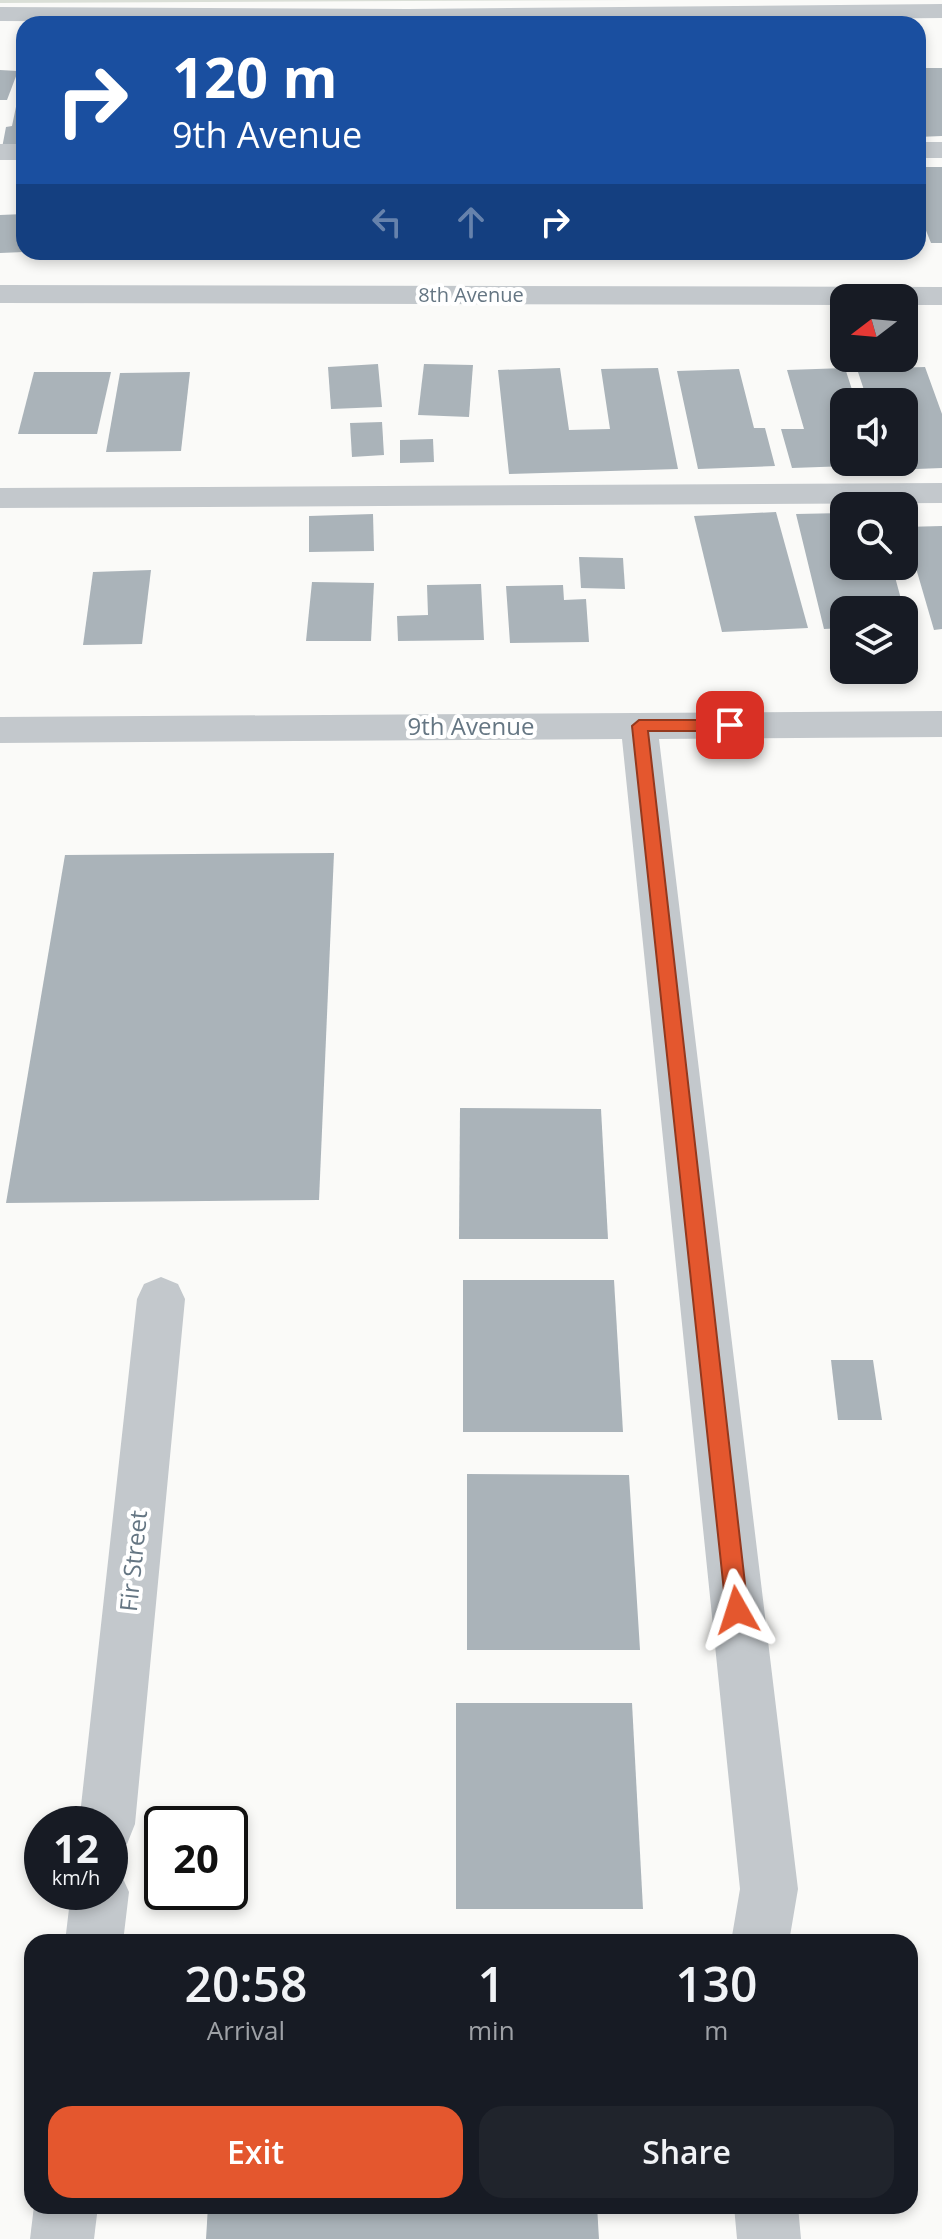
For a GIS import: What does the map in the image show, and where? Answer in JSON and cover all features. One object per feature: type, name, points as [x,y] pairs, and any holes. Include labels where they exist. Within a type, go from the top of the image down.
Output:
[{"type":"street","points":[[0,14],[423,16],[942,11]]},
{"type":"street","name":"8th Avenue","points":[[0,294],[942,296]]},
{"type":"street","points":[[0,498],[942,493]]},
{"type":"street","name":"9th Avenue","points":[[0,730],[942,724]]},
{"type":"street","points":[[639,726],[769,1889],[761,1934]]},
{"type":"street","name":"Fir Street","points":[[109,1806],[161,1299]]},
{"type":"street","points":[[95,1934],[98,1910]]},
{"type":"street","points":[[62,2239],[65,2214]]},
{"type":"street","points":[[767,2214],[769,2239]]},
{"type":"shaded area","points":[[0,0],[638,0],[0,3]]},
{"type":"building","points":[[926,68],[942,68],[942,136],[926,137]]},
{"type":"building","points":[[0,70],[16,71],[7,100],[0,100]]},
{"type":"building","points":[[16,107],[16,147],[2,148],[6,127],[12,126]]},
{"type":"building","points":[[926,167],[942,167],[942,243],[931,243],[926,231]]},
{"type":"building","points":[[16,214],[16,252],[0,253],[0,215]]},
{"type":"building","points":[[378,364],[382,407],[331,409],[328,367]]},
{"type":"building","points":[[424,364],[473,365],[469,417],[418,415]]},
{"type":"building","points":[[918,367],[925,367],[942,414],[942,468],[918,469],[918,388],[863,388],[858,372],[918,372]]},
{"type":"building","points":[[560,368],[569,430],[610,429],[601,369],[658,368],[678,469],[509,474],[498,370]]},
{"type":"building","points":[[739,369],[754,428],[765,428],[775,466],[698,469],[677,371]]},
{"type":"building","points":[[830,369],[830,372],[846,372],[851,388],[830,388],[830,467],[792,468],[781,429],[804,429],[787,370]]},
{"type":"building","points":[[34,372],[111,372],[97,434],[18,434]]},
{"type":"building","points":[[190,372],[181,451],[106,452],[120,373]]},
{"type":"building","points":[[382,422],[384,455],[352,457],[350,423]]},
{"type":"building","points":[[433,439],[434,462],[400,463],[400,440]]},
{"type":"building","points":[[776,512],[808,628],[722,632],[694,516]]},
{"type":"building","points":[[830,513],[830,580],[896,580],[900,596],[830,596],[830,629],[824,629],[796,514]]},
{"type":"building","points":[[373,514],[374,551],[309,552],[309,516]]},
{"type":"building","points":[[942,526],[942,629],[934,630],[918,575],[918,527]]},
{"type":"building","points":[[579,557],[623,558],[625,589],[581,588]]},
{"type":"building","points":[[151,570],[142,644],[83,645],[93,572]]},
{"type":"building","points":[[312,582],[374,583],[371,641],[306,641]]},
{"type":"building","points":[[481,584],[484,640],[398,641],[397,616],[428,615],[427,585]]},
{"type":"building","points":[[563,585],[564,600],[586,599],[589,642],[510,643],[506,586]]},
{"type":"building","points":[[334,853],[319,1200],[6,1203],[65,855]]},
{"type":"building","points":[[460,1108],[601,1109],[608,1239],[459,1239]]},
{"type":"building","points":[[463,1280],[614,1280],[623,1432],[463,1432]]},
{"type":"building","points":[[831,1360],[873,1360],[882,1420],[838,1420]]},
{"type":"building","points":[[467,1474],[629,1475],[640,1650],[467,1650]]},
{"type":"building","points":[[456,1703],[632,1703],[643,1909],[456,1909]]},
{"type":"building","points":[[208,2214],[597,2214],[599,2239],[206,2239]]},
{"type":"route","points":[[730,725],[639,726],[737,1610]]}]
